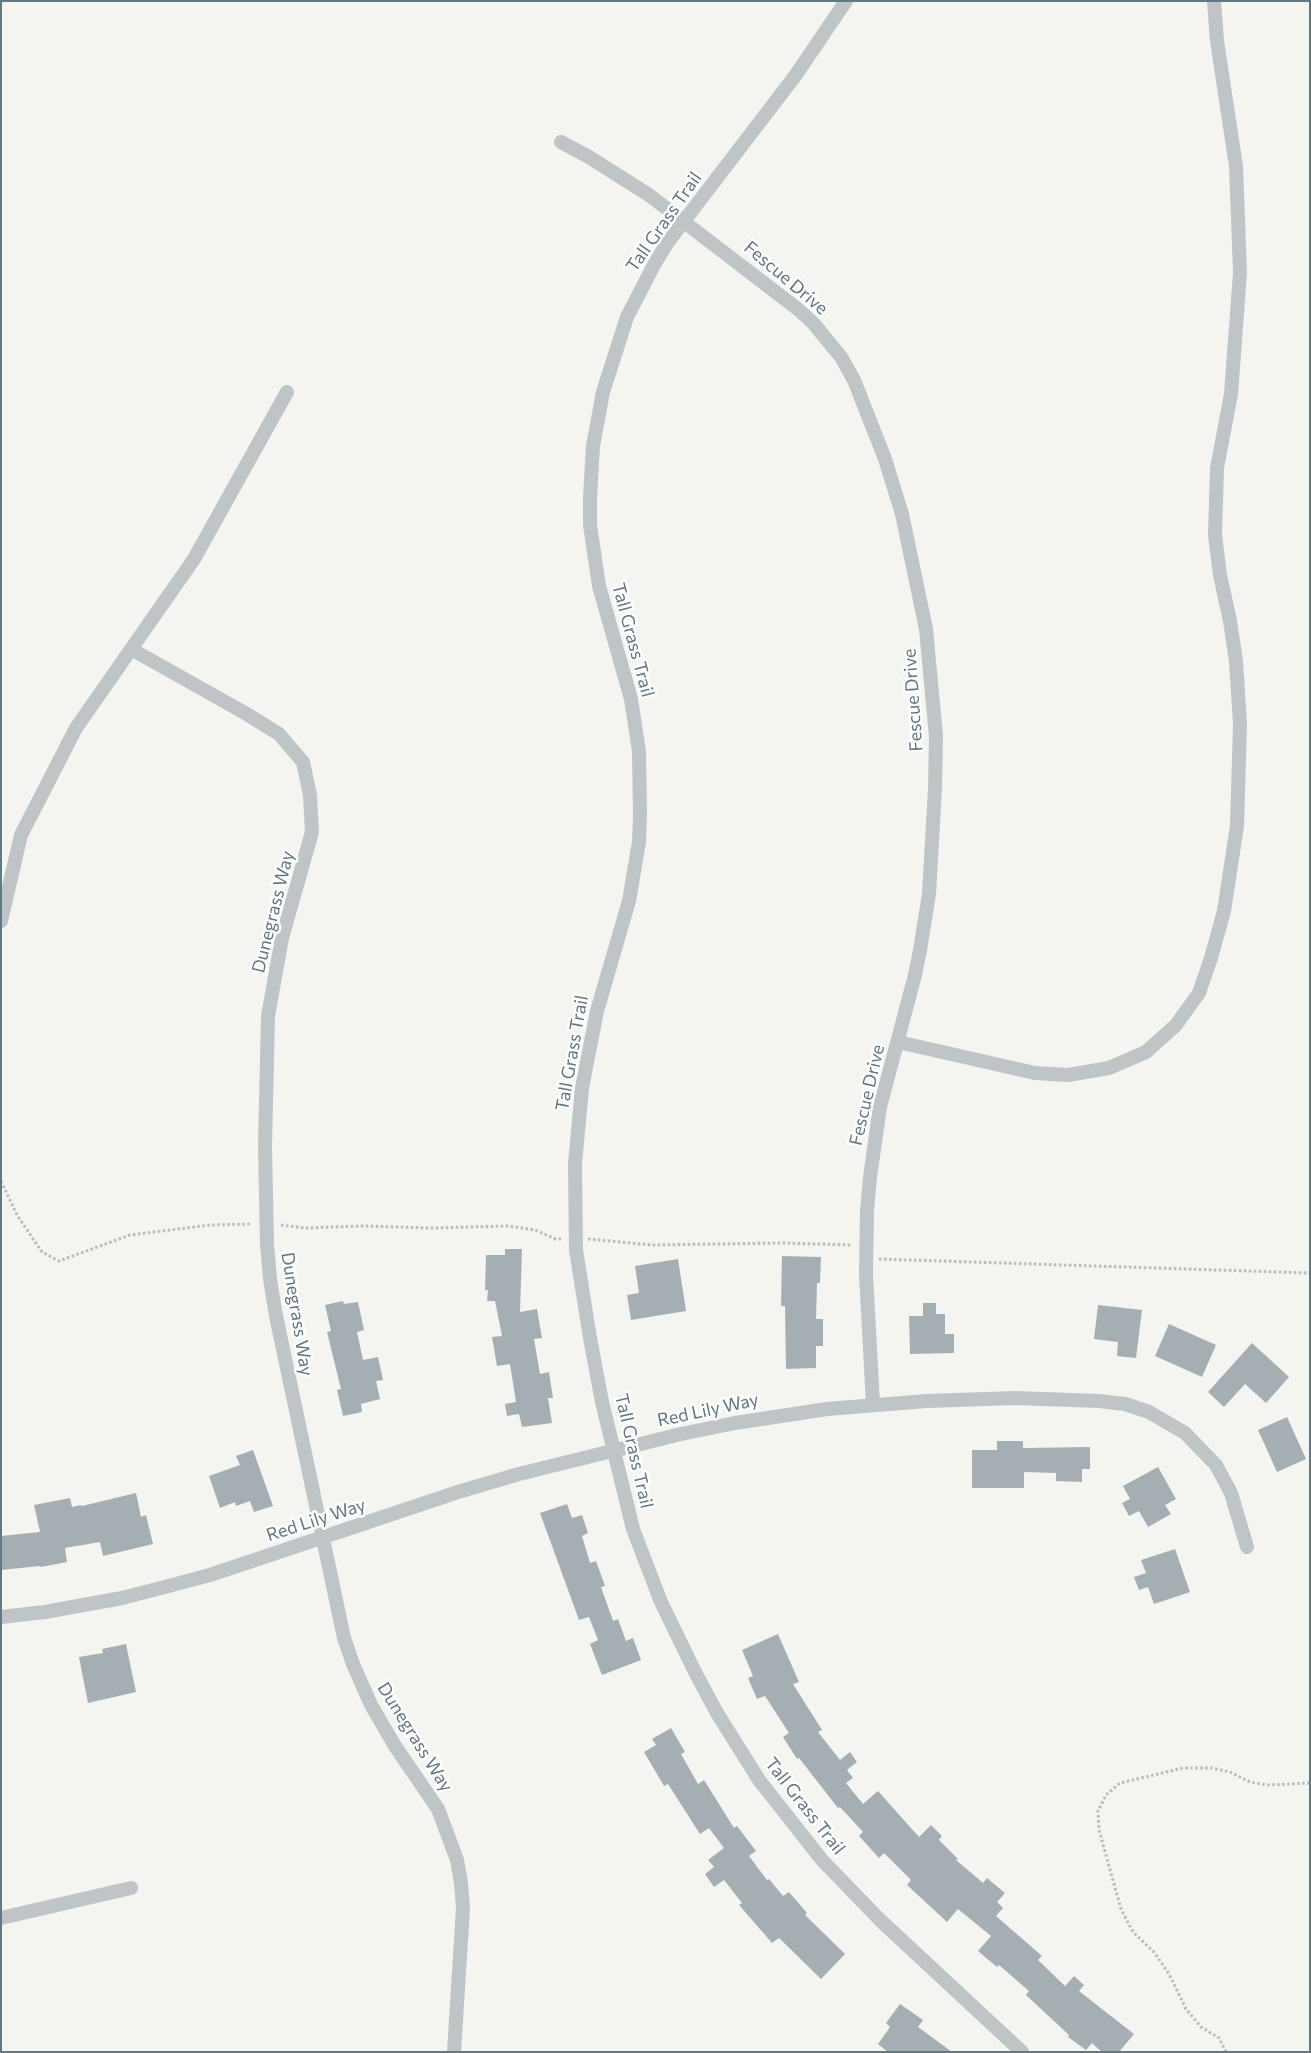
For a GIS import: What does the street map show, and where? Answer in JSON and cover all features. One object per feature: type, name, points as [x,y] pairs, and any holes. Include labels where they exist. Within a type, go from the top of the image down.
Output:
[{"type":"street","name":"Tall Grass Trail","points":[[846,1],[795,76],[685,220],[655,263],[627,317],[603,392],[593,446],[590,497],[594,554],[604,608],[631,699],[639,751],[640,815],[638,850],[629,901],[596,1011],[582,1088],[575,1164],[576,1238],[590,1338],[613,1451],[633,1529],[661,1602],[695,1672],[754,1772],[802,1837],[846,1887],[928,1966],[1022,2052]]},
{"type":"street","points":[[898,1042],[1035,1073],[1068,1075],[1109,1068],[1146,1052],[1176,1025],[1199,993],[1211,958],[1224,911],[1237,826],[1240,732],[1236,661],[1220,575],[1215,535],[1217,468],[1231,394],[1240,273],[1236,166],[1217,41],[1214,1]]},
{"type":"street","name":"Fescue Drive","points":[[561,142],[616,174],[685,220],[799,310],[829,340],[854,380],[868,412],[902,514],[926,629],[936,736],[936,789],[929,894],[915,975],[887,1079],[874,1143],[867,1211],[866,1252],[873,1404]]},
{"type":"street","points":[[1,921],[21,835],[76,728],[194,559],[287,392]]},
{"type":"street","name":"Dunegrass Way","points":[[132,649],[279,734],[303,762],[310,795],[312,832],[282,938],[268,1016],[265,1145],[267,1244],[276,1316],[344,1638],[356,1671],[383,1726],[438,1809],[457,1860],[463,1908],[454,2052]]},
{"type":"street","name":"Red Lily Way","points":[[1,1618],[45,1612],[138,1594],[210,1575],[458,1492],[613,1451],[735,1423],[809,1411],[873,1404],[974,1399],[1069,1400],[1114,1403],[1149,1412],[1185,1433],[1216,1465],[1231,1493],[1247,1547]]},
{"type":"street","points":[[1,1918],[131,1888]]},
{"type":"path","points":[[1,1182],[18,1215],[42,1252],[59,1261],[130,1235],[210,1225],[267,1223],[305,1228],[508,1226],[535,1230],[556,1239],[576,1238],[652,1245],[782,1243],[866,1252],[1310,1273]]},
{"type":"path","points":[[1226,2052],[1219,2038],[1201,2027],[1186,2009],[1154,1952],[1133,1932],[1121,1908],[1099,1830],[1098,1811],[1106,1795],[1120,1783],[1183,1768],[1212,1768],[1230,1772],[1250,1782],[1267,1785],[1310,1783]]},
{"type":"building","points":[[505,1249],[522,1249],[520,1312],[537,1309],[542,1338],[534,1339],[540,1374],[549,1372],[553,1398],[548,1398],[552,1423],[522,1427],[519,1414],[507,1416],[505,1404],[516,1402],[510,1364],[497,1366],[492,1337],[502,1336],[495,1301],[487,1301],[488,1290],[485,1290],[486,1255],[505,1255]]},
{"type":"building","points":[[782,1256],[821,1257],[820,1283],[817,1283],[816,1319],[823,1319],[823,1346],[816,1346],[816,1368],[786,1369],[785,1306],[781,1306]]},
{"type":"building","points":[[678,1259],[686,1311],[631,1320],[627,1295],[639,1293],[635,1266]]},
{"type":"building","points":[[343,1301],[344,1304],[358,1302],[364,1330],[357,1332],[363,1360],[378,1357],[383,1380],[376,1381],[380,1399],[361,1404],[362,1412],[343,1416],[337,1390],[341,1389],[327,1332],[331,1331],[325,1305]]},
{"type":"building","points":[[923,1303],[936,1303],[936,1314],[945,1314],[945,1334],[954,1334],[954,1353],[910,1354],[909,1316],[923,1316]]},
{"type":"building","points":[[1098,1305],[1142,1310],[1136,1358],[1117,1356],[1118,1342],[1094,1339]]},
{"type":"building","points":[[1169,1324],[1216,1345],[1202,1377],[1155,1356]]},
{"type":"building","points":[[1252,1343],[1289,1377],[1266,1403],[1245,1384],[1224,1407],[1208,1392]]},
{"type":"building","points":[[1287,1417],[1306,1459],[1277,1472],[1258,1430]]},
{"type":"building","points":[[997,1441],[1023,1441],[1023,1448],[1090,1447],[1090,1469],[1082,1469],[1082,1482],[1056,1481],[1056,1473],[1024,1472],[1024,1488],[972,1488],[972,1450],[997,1450]]},
{"type":"building","points":[[253,1450],[273,1506],[254,1512],[250,1501],[236,1506],[235,1502],[220,1508],[209,1476],[240,1465],[236,1456]]},
{"type":"building","points":[[1158,1467],[1176,1499],[1165,1505],[1171,1514],[1148,1527],[1139,1511],[1129,1516],[1122,1503],[1130,1499],[1123,1486]]},
{"type":"building","points":[[136,1493],[141,1517],[146,1515],[153,1544],[103,1556],[100,1542],[65,1548],[67,1562],[41,1567],[1,1570],[1,1536],[40,1532],[34,1505],[70,1498],[72,1507],[82,1506]]},
{"type":"building","points":[[567,1504],[572,1518],[582,1515],[588,1533],[582,1536],[590,1563],[596,1561],[605,1586],[601,1587],[613,1621],[618,1619],[626,1641],[633,1638],[641,1660],[602,1675],[590,1644],[598,1640],[589,1617],[579,1620],[540,1513]]},
{"type":"building","points":[[1175,1549],[1190,1592],[1154,1604],[1148,1587],[1139,1590],[1134,1577],[1146,1573],[1141,1560]]},
{"type":"building","points":[[778,1634],[799,1682],[793,1684],[822,1730],[818,1732],[840,1760],[850,1752],[857,1762],[847,1770],[853,1778],[846,1783],[863,1804],[878,1791],[919,1837],[931,1825],[942,1836],[939,1840],[958,1859],[956,1860],[983,1883],[987,1878],[1005,1893],[997,1902],[1003,1908],[996,1916],[1042,1956],[1038,1960],[1065,1986],[1074,1976],[1084,1985],[1079,1991],[1134,2034],[1119,2052],[1102,2052],[1092,2043],[1086,2050],[1068,2037],[1069,2035],[1026,1995],[1029,1991],[999,1965],[997,1967],[978,1951],[991,1936],[958,1909],[947,1922],[907,1885],[911,1880],[884,1853],[879,1858],[859,1836],[863,1832],[840,1807],[838,1808],[799,1758],[797,1759],[783,1737],[789,1733],[765,1696],[757,1699],[748,1678],[753,1676],[742,1650]]},
{"type":"building","points":[[126,1644],[136,1692],[88,1703],[79,1657],[103,1653],[102,1649]]},
{"type":"building","points":[[671,1728],[685,1752],[681,1754],[698,1784],[704,1780],[734,1828],[737,1826],[756,1851],[749,1856],[767,1880],[769,1879],[783,1896],[789,1892],[807,1913],[805,1915],[845,1954],[821,1979],[779,1938],[772,1943],[739,1905],[742,1903],[724,1880],[714,1887],[705,1874],[714,1867],[708,1860],[724,1848],[709,1828],[700,1834],[668,1784],[664,1786],[644,1752],[656,1745],[652,1739]]},
{"type":"building","points":[[900,2004],[923,2020],[918,2027],[952,2052],[888,2052],[878,2044],[890,2027],[886,2023]]}]
